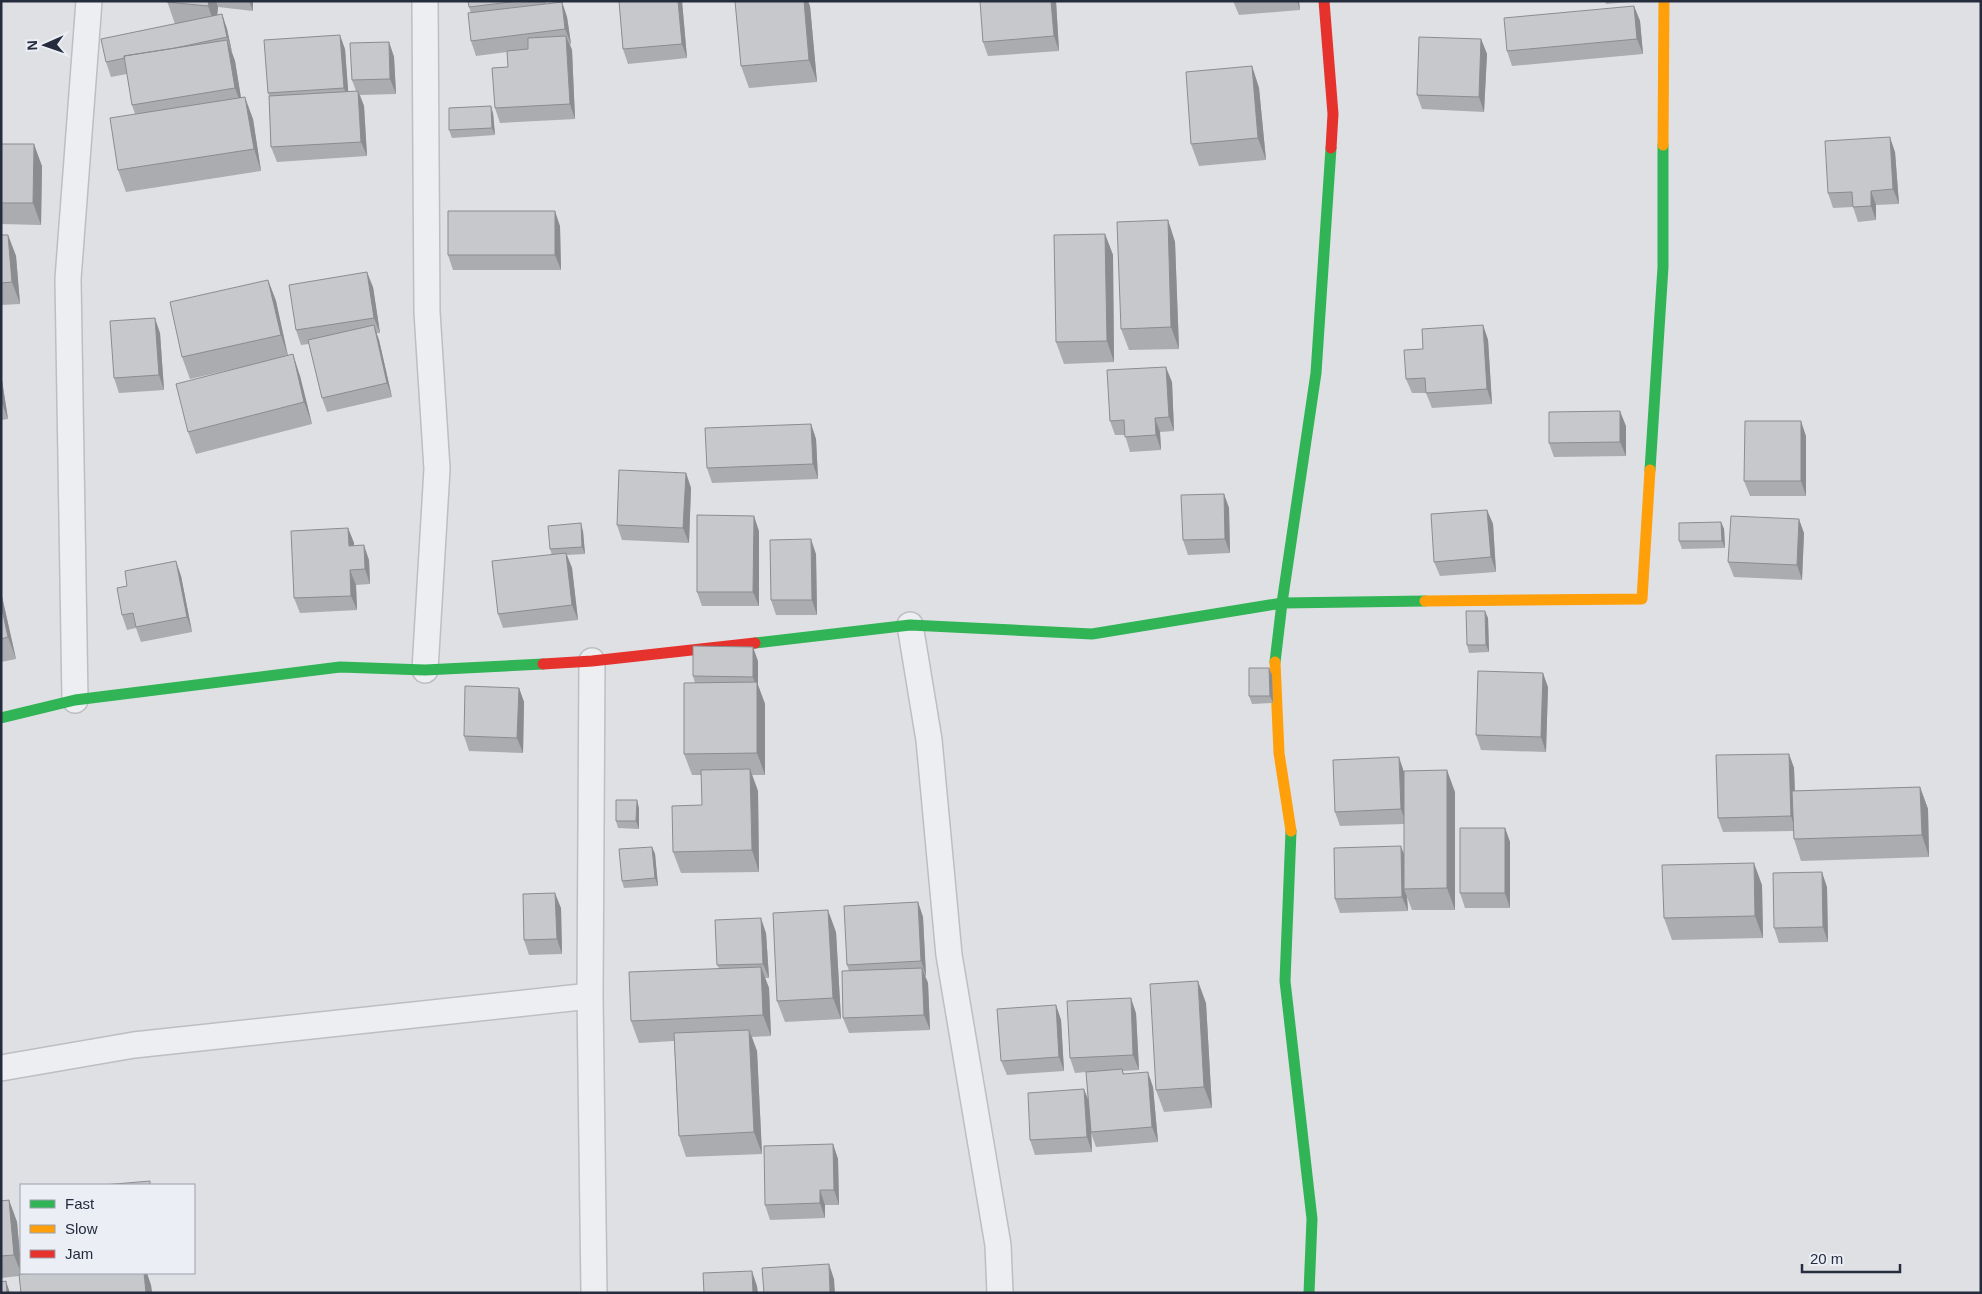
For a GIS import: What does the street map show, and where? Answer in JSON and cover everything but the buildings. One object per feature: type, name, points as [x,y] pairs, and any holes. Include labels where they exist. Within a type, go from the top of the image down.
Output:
[{"type":"street","points":[[75,700],[68,279],[89,1]]},
{"type":"street","points":[[425,1],[427,312],[437,469],[425,670]]},
{"type":"street","points":[[1309,1293],[1312,1219],[1285,981],[1291,833],[1279,753],[1275,664],[1282,603],[1316,373],[1333,114],[1324,1]]},
{"type":"street","points":[[1,718],[75,700],[340,667],[425,670],[592,661],[910,625],[1092,634],[1282,603],[1642,599],[1663,267],[1664,1]]},
{"type":"street","points":[[910,625],[929,740],[949,956],[998,1246],[1000,1293]]},
{"type":"street","points":[[592,661],[590,996],[594,1293]]},
{"type":"street","points":[[1,1068],[134,1045],[590,996]]},
{"type":"traffic: fast","points":[[1650,470],[1663,267],[1663,145]]},
{"type":"traffic: fast","points":[[1275,662],[1316,373],[1331,148]]},
{"type":"traffic: fast","points":[[755,643],[910,625],[1092,634],[1282,603],[1425,601]]},
{"type":"traffic: fast","points":[[1,718],[75,700],[340,667],[425,670],[543,664]]},
{"type":"traffic: fast","points":[[1291,831],[1285,981],[1312,1219],[1309,1293]]},
{"type":"traffic: slow","points":[[1663,145],[1664,1]]},
{"type":"traffic: slow","points":[[1425,601],[1642,599],[1650,470]]},
{"type":"traffic: slow","points":[[1275,662],[1279,753],[1291,831]]},
{"type":"traffic: jam","points":[[1324,1],[1333,114],[1331,148]]},
{"type":"traffic: jam","points":[[543,664],[592,661],[755,643]]}]
